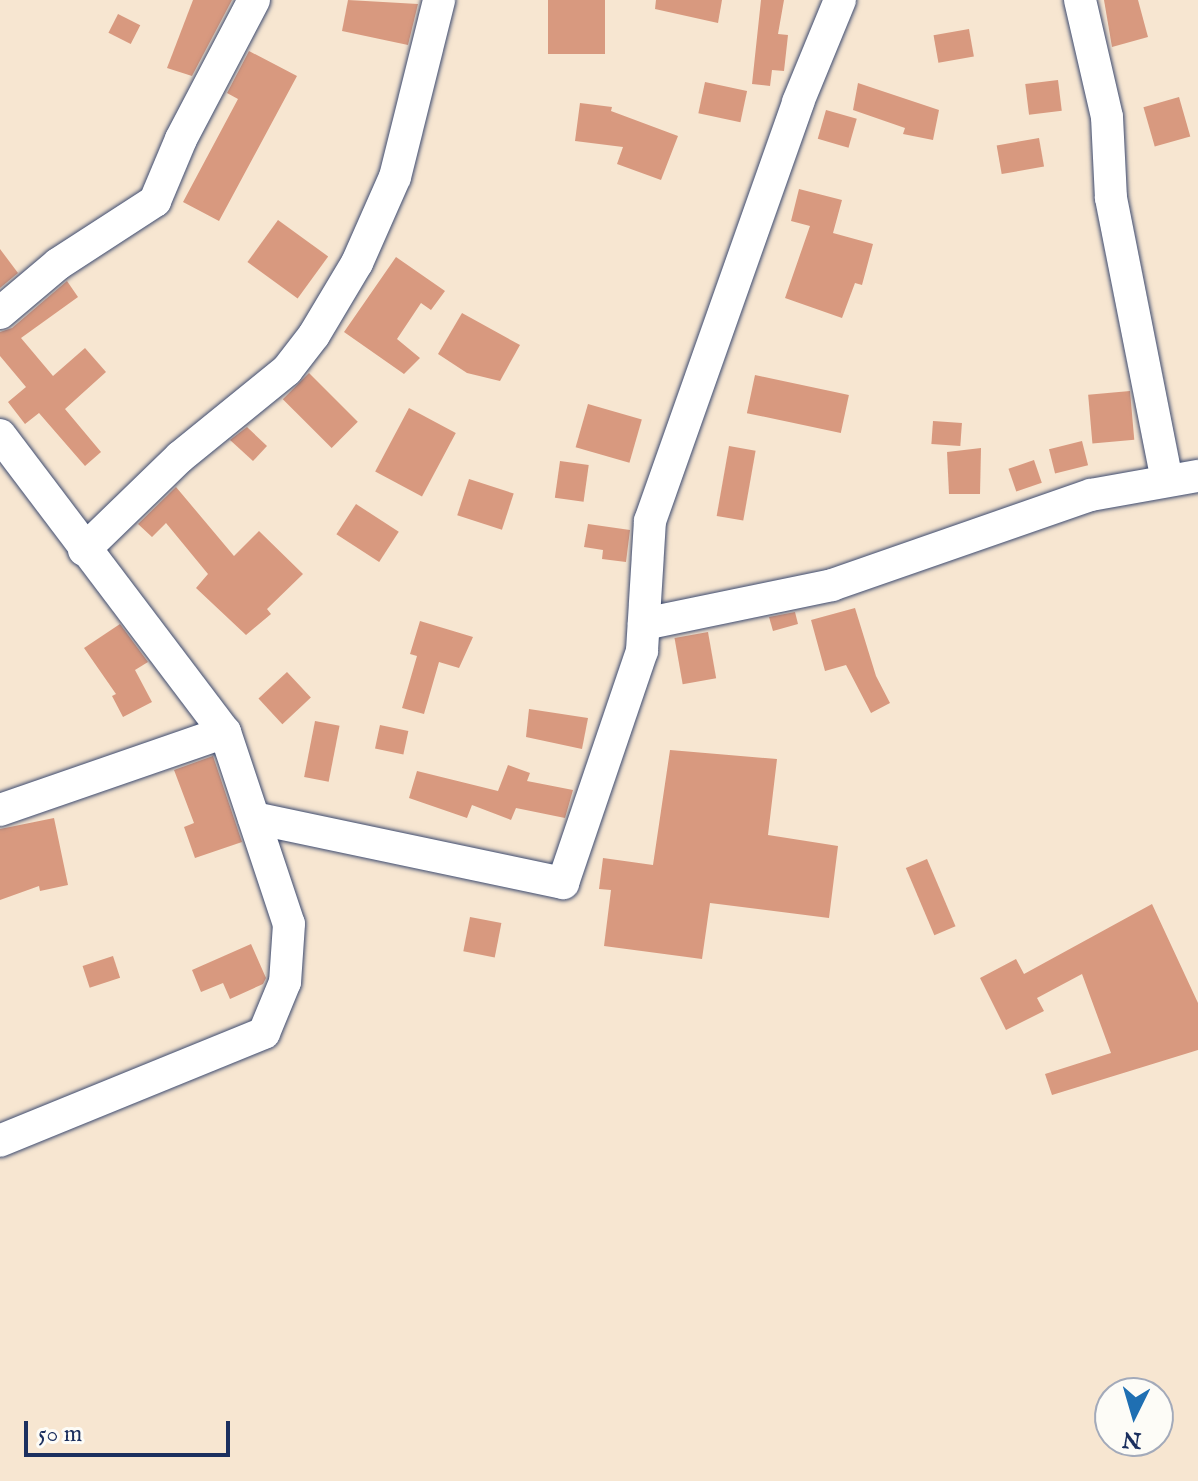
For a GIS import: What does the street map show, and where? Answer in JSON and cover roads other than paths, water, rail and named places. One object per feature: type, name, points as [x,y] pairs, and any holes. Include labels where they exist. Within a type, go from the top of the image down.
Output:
[{"type":"street","points":[[0,313],[58,264],[155,201],[181,139],[254,0]]},
{"type":"street","points":[[84,550],[180,457],[287,370],[314,335],[357,263],[395,177],[439,0]]},
{"type":"street","points":[[254,818],[563,883],[642,651],[650,521],[798,102],[840,0]]},
{"type":"street","points":[[644,624],[832,585],[1091,495],[1182,478],[1111,198],[1107,117],[1080,0]]},
{"type":"street","points":[[0,435],[84,550],[225,732],[289,924],[285,982],[264,1033],[0,1141]]},
{"type":"street","points":[[0,810],[225,732]]}]
